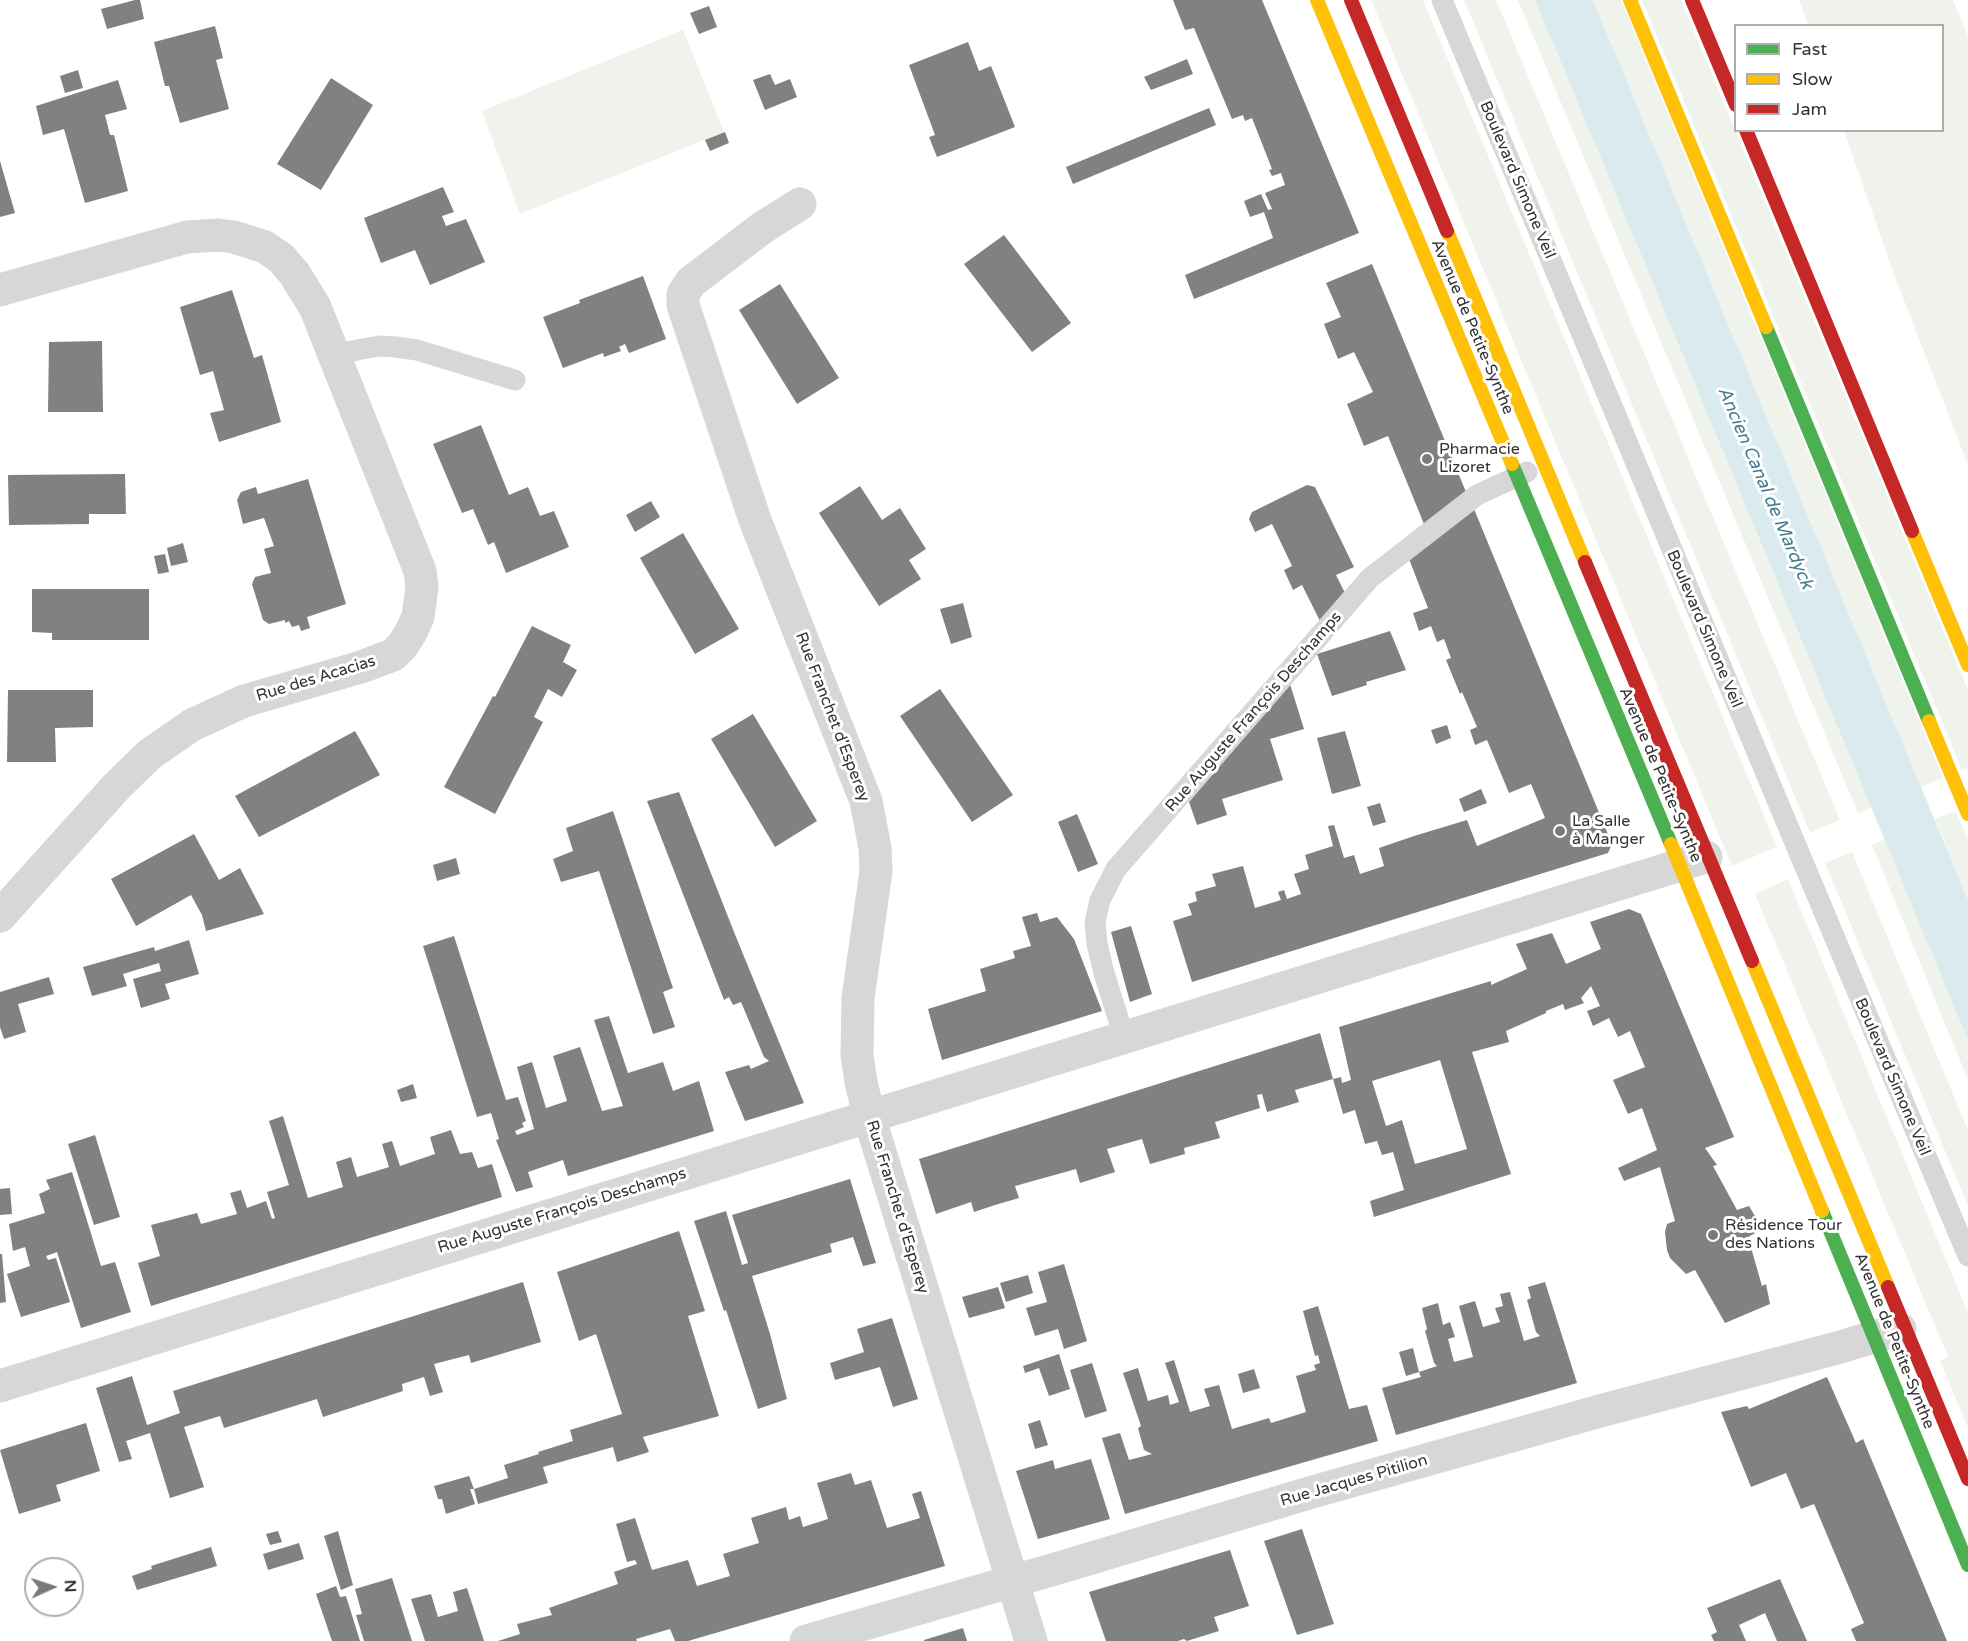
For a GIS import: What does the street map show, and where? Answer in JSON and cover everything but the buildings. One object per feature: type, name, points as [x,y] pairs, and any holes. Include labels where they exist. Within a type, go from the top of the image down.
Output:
[{"type":"main road","name":"Avenue de Petite-Synthe","points":[[1317,0],[1516,476],[1695,861],[1905,1327],[1968,1479]]},
{"type":"main road","name":"Avenue de Petite-Synthe","points":[[1351,0],[1544,466],[1874,1336],[1968,1565]]},
{"type":"main road","points":[[1630,0],[1968,814]]},
{"type":"main road","points":[[1692,0],[1734,100]]},
{"type":"main road","points":[[1747,132],[1968,665]]},
{"type":"street","name":"Rue Franchet d'Esperey","points":[[800,204],[762,228],[691,282],[683,294],[683,305],[748,500],[858,778],[871,824],[876,871],[858,998],[857,1055],[869,1116],[1031,1641]]},
{"type":"street","name":"Rue des Acacias","points":[[0,290],[187,237],[218,235],[234,237],[265,247],[281,258],[294,273],[315,307],[420,571],[422,600],[411,632],[393,655],[377,662],[244,701],[200,721],[169,740],[137,766],[0,916]]},
{"type":"street","name":"Rue Auguste François Deschamps","points":[[0,1386],[1695,861]]},
{"type":"street","name":"Rue Jacques Pitilion","points":[[806,1641],[1384,1472],[1905,1327]]},
{"type":"lane","name":"Boulevard Simone Veil","points":[[1442,0],[1968,1256]]},
{"type":"lane","points":[[334,355],[380,346],[396,347],[417,350],[515,380]]},
{"type":"lane","name":"Rue Auguste François Deschamps","points":[[1124,1037],[1104,973],[1097,944],[1095,922],[1100,900],[1116,869],[1370,578],[1477,495],[1516,476],[1544,466]]},
{"type":"shaded area","points":[[1371,0],[1423,0],[1777,847],[1732,866]]},
{"type":"shaded area","points":[[1464,0],[1496,0],[1840,820],[1810,833]]},
{"type":"shaded area","points":[[1518,0],[1535,0],[1871,807],[1858,813]]},
{"type":"shaded area","points":[[1593,0],[1621,0],[1943,778],[1921,787]]},
{"type":"shaded area","points":[[1642,0],[1681,0],[1968,690],[1968,767],[1962,770]]},
{"type":"shaded area","points":[[1799,0],[1953,0],[1968,36],[1968,465],[1895,277],[1844,132],[1944,132],[1944,24],[1808,24]]},
{"type":"shaded area","points":[[683,30],[724,132],[520,214],[482,111]]},
{"type":"shaded area","points":[[1956,811],[1968,840],[1968,900],[1935,819]]},
{"type":"shaded area","points":[[1885,839],[1968,1040],[1968,1080],[1872,845]]},
{"type":"shaded area","points":[[1852,852],[1968,1130],[1968,1206],[1825,863]]},
{"type":"shaded area","points":[[1788,879],[1968,1313],[1968,1428],[1940,1361],[1948,1357],[1755,894]]},
{"type":"water","name":"Ancien Canal de Mardyck","points":[[1535,0],[1593,0],[1968,900],[1968,1040]]},
{"type":"traffic: fast","points":[[1766,327],[1929,721]]},
{"type":"traffic: fast","points":[[1512,464],[1671,844]]},
{"type":"traffic: fast","points":[[1822,1211],[1968,1565]]},
{"type":"traffic: slow","points":[[1317,0],[1512,464]]},
{"type":"traffic: slow","points":[[1630,0],[1766,327]]},
{"type":"traffic: slow","points":[[1447,231],[1585,562]]},
{"type":"traffic: slow","points":[[1912,531],[1968,665]]},
{"type":"traffic: slow","points":[[1929,721],[1968,814]]},
{"type":"traffic: slow","points":[[1671,844],[1822,1211]]},
{"type":"traffic: slow","points":[[1752,961],[1888,1287]]},
{"type":"traffic: jam","points":[[1351,0],[1447,231]]},
{"type":"traffic: jam","points":[[1692,0],[1734,100]]},
{"type":"traffic: jam","points":[[1747,132],[1912,531]]},
{"type":"traffic: jam","points":[[1585,562],[1752,961]]},
{"type":"traffic: jam","points":[[1888,1287],[1968,1479]]},
{"type":"place","name":"Pharmacie Lizoret","points":[[1427,459]]},
{"type":"place","name":"La Salle à Manger","points":[[1560,831]]},
{"type":"place","name":"Résidence Tour des Nations","points":[[1713,1235]]}]
